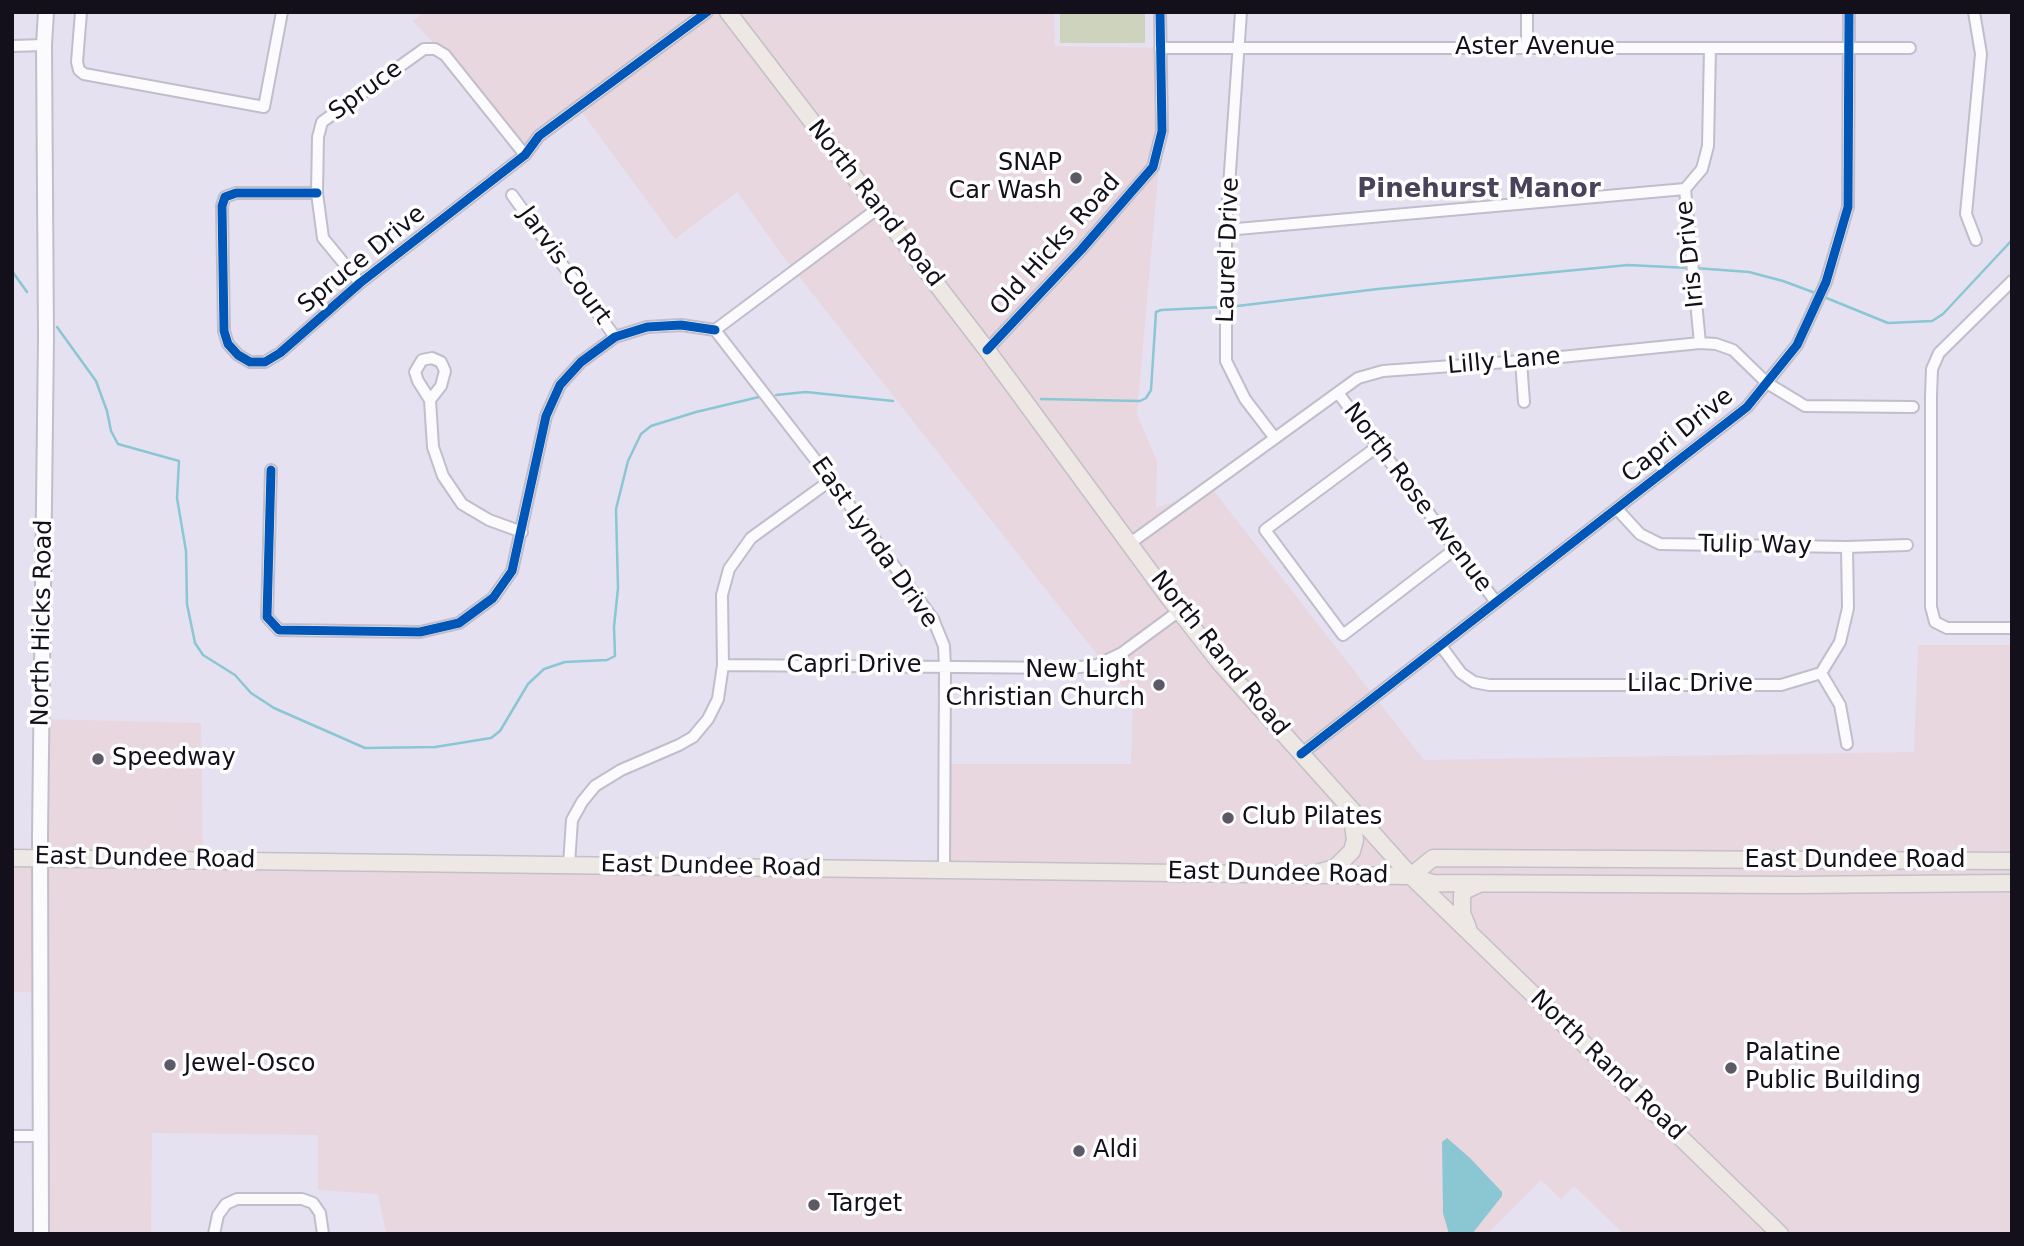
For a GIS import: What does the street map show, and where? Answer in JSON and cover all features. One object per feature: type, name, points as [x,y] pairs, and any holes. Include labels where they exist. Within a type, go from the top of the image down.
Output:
[{"type":"main road","name":"North Hicks Road","points":[[41,1234],[40,858],[46,337],[46,12]]},
{"type":"main road","name":"North Rand Road","points":[[728,12],[987,349],[1129,544],[1221,664],[1411,876],[1780,1234]]},
{"type":"main road","points":[[1311,875],[1335,868],[1346,860],[1352,851],[1354,840],[1351,810]]},
{"type":"main road","name":"East Dundee Road","points":[[12,858],[1411,876],[1433,883],[2012,883]]},
{"type":"main road","name":"East Dundee Road","points":[[1411,876],[1433,858],[2012,861]]},
{"type":"main road","points":[[1470,933],[1462,914],[1462,895],[1480,883]]},
{"type":"street","points":[[81,12],[77,62],[79,70],[84,74],[264,107],[282,12]]},
{"type":"street","name":"Spruce Drive","points":[[317,193],[236,193],[225,197],[222,206],[224,331],[228,344],[238,355],[250,362],[265,362],[280,353],[360,283],[525,155],[539,136],[706,12]]},
{"type":"street","points":[[1160,12],[1160,48]]},
{"type":"street","name":"Laurel Drive","points":[[1241,12],[1241,48],[1226,230],[1226,361],[1245,399],[1274,437]]},
{"type":"street","points":[[1527,12],[1527,48]]},
{"type":"street","name":"Capri Drive","points":[[1301,754],[1747,407],[1797,345],[1826,282],[1848,207],[1849,12]]},
{"type":"street","points":[[1974,12],[1981,54],[1966,214],[1976,240]]},
{"type":"street","points":[[12,46],[44,45]]},
{"type":"street","name":"Aster Avenue","points":[[1160,48],[1910,48]]},
{"type":"street","name":"Old Hicks Road","points":[[987,349],[1081,250],[1153,167],[1161,131],[1160,48]]},
{"type":"street","name":"Iris Drive","points":[[1700,342],[1685,189],[1702,169],[1708,146],[1710,48]]},
{"type":"street","name":"Spruce","points":[[317,193],[318,137],[322,122],[424,49],[435,49],[445,55],[525,155]]},
{"type":"street","points":[[1226,230],[1685,189]]},
{"type":"street","points":[[317,193],[323,238],[360,283]]},
{"type":"street","name":"Jarvis Court","points":[[512,195],[615,337]]},
{"type":"street","points":[[271,470],[267,617],[279,629],[421,632],[459,623],[493,598],[512,571],[546,416],[560,384],[581,362],[615,337],[647,327],[681,325],[715,330],[877,209]]},
{"type":"street","points":[[2012,281],[1939,354],[1932,369],[1931,396],[1931,607],[1935,622],[1947,628],[2012,628]]},
{"type":"street","name":"East Lynda Drive","points":[[715,330],[831,480],[933,619],[944,646],[945,666],[944,871]]},
{"type":"street","name":"Lilly Lane","points":[[1129,544],[1358,378],[1383,372],[1700,342],[1733,350],[1768,383],[1805,406],[1913,407]]},
{"type":"street","points":[[1521,361],[1524,402]]},
{"type":"street","name":"North Rose Avenue","points":[[1338,393],[1496,602]]},
{"type":"street","points":[[430,400],[433,447],[443,476],[462,504],[489,520],[522,532]]},
{"type":"street","points":[[1378,446],[1265,530],[1343,635],[1455,549]]},
{"type":"street","points":[[569,864],[572,820],[595,786],[621,770],[693,737],[708,719],[718,699],[723,665],[722,595],[729,569],[751,538],[831,480]]},
{"type":"street","name":"Tulip Way","points":[[1617,509],[1640,534],[1660,544],[1847,547],[1907,545]]},
{"type":"street","points":[[1847,547],[1848,608],[1840,642],[1821,673],[1840,705],[1847,744]]},
{"type":"street","name":"Capri Drive","points":[[723,665],[1072,668],[1097,665],[1122,653],[1179,611]]},
{"type":"street","name":"Lilac Drive","points":[[1441,646],[1461,673],[1474,682],[1489,685],[1781,685],[1821,673]]},
{"type":"street","points":[[12,1136],[40,1136]]},
{"type":"street","points":[[214,1234],[218,1214],[226,1204],[237,1199],[302,1199],[313,1203],[320,1213],[323,1234]]},
{"type":"shaded area","points":[[424,12],[1054,12],[1055,46],[1160,48],[1162,131],[1137,414],[1157,461],[1156,508],[1198,494],[1210,486],[1424,760],[1914,752],[1918,645],[2012,645],[2012,1234],[1624,1234],[1574,1186],[1561,1199],[1541,1180],[1487,1234],[386,1234],[378,1194],[318,1190],[318,1135],[152,1133],[151,1234],[41,1234],[39,992],[12,992],[12,858],[40,858],[42,719],[201,723],[203,860],[943,871],[945,764],[1131,764],[1133,700],[782,255],[737,192],[675,239],[578,107],[525,155],[445,55],[413,21]]},
{"type":"green space","points":[[1060,12],[1145,12],[1145,43],[1060,43]]},
{"type":"water","points":[[1447,1138],[1502,1192],[1502,1196],[1472,1234],[1449,1234],[1443,1213],[1442,1142]]},
{"type":"waterway","points":[[1824,297],[1888,323],[1932,321],[1943,314],[2012,240]]},
{"type":"waterway","points":[[1229,307],[1378,289],[1628,265],[1689,268]]},
{"type":"waterway","points":[[1695,268],[1749,272],[1818,294]]},
{"type":"waterway","points":[[12,271],[27,292]]},
{"type":"waterway","points":[[1041,399],[1140,401],[1146,398],[1151,390],[1156,312],[1222,307]]},
{"type":"waterway","points":[[57,327],[96,381],[111,431],[118,444],[179,461],[177,498],[186,551],[187,604],[195,643],[203,655],[235,675],[251,693],[274,708],[365,748],[435,747],[491,738],[500,731],[528,684],[544,669],[565,662],[607,660],[615,656],[614,627],[618,588],[616,509],[628,461],[641,434],[651,426],[759,397]]},
{"type":"waterway","points":[[776,395],[806,392],[893,401]]},
{"type":"cycle path","points":[[317,193],[236,193],[225,197],[222,206],[224,331],[228,344],[238,355],[250,362],[265,362],[280,353],[360,283],[525,155],[539,136],[707,12]]},
{"type":"cycle path","points":[[987,350],[1081,250],[1153,167],[1162,131],[1160,12]]},
{"type":"cycle path","points":[[1301,754],[1747,407],[1797,345],[1826,282],[1848,207],[1849,12]]},
{"type":"cycle path","points":[[271,470],[267,617],[279,630],[420,632],[459,623],[493,598],[512,571],[546,416],[560,385],[581,362],[615,337],[647,327],[681,325],[715,330]]},
{"type":"place","name":"SNAP Car Wash","points":[[1076,178]]},
{"type":"place","name":"New Light Christian Church","points":[[1159,685]]},
{"type":"place","name":"Speedway","points":[[98,759]]},
{"type":"place","name":"Club Pilates","points":[[1228,818]]},
{"type":"place","name":"Jewel-Osco","points":[[170,1065]]},
{"type":"place","name":"Palatine Public Building","points":[[1731,1068]]},
{"type":"place","name":"Aldi","points":[[1079,1151]]},
{"type":"place","name":"Target","points":[[814,1205]]},
{"type":"district","name":"Pinehurst Manor","points":[[1479,190]]}]
